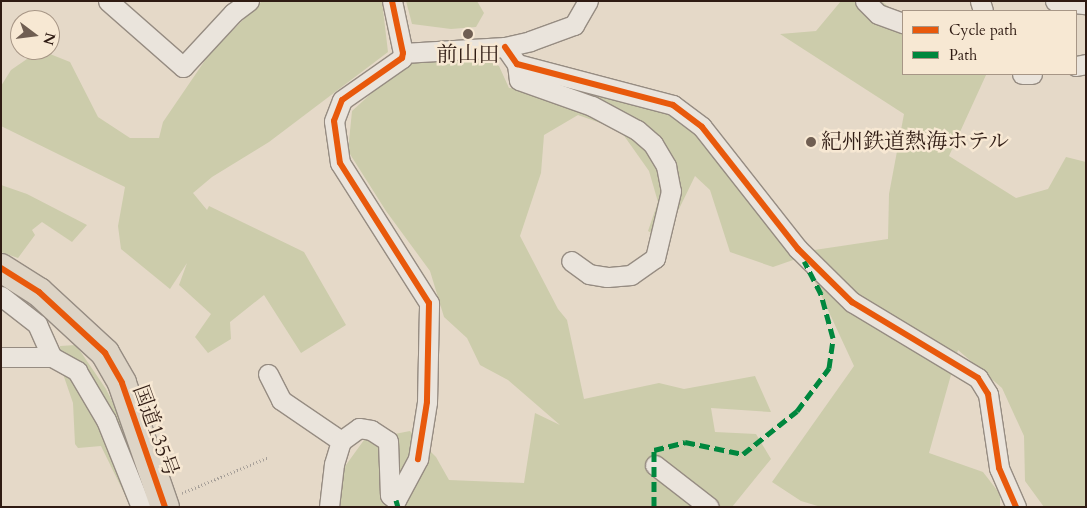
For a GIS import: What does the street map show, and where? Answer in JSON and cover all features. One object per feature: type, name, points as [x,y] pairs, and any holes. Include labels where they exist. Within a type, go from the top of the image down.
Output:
[{"type":"highway","name":"国道135号","points":[[1,268],[39,292],[105,353],[122,384],[156,505]]},
{"type":"street","points":[[108,1],[183,67],[233,13],[249,1]]},
{"type":"street","points":[[329,507],[334,464],[341,441],[359,428],[372,430],[388,441],[390,495],[396,500],[418,459],[427,402],[429,303],[340,163],[334,120],[342,100],[402,58],[403,53],[392,1]]},
{"type":"street","points":[[403,53],[505,47],[556,34],[574,25],[588,1]]},
{"type":"street","points":[[865,1],[878,14],[902,23]]},
{"type":"street","points":[[1055,1],[1086,4]]},
{"type":"street","points":[[505,47],[516,64],[519,80],[592,106],[637,130],[653,144],[666,166],[671,191],[655,258],[631,275],[607,277],[589,274],[571,261]]},
{"type":"street","points":[[516,64],[673,104],[694,120],[798,250],[852,302],[978,378],[988,394],[999,468],[1016,507]]},
{"type":"street","points":[[1,296],[37,324],[52,357]]},
{"type":"street","points":[[1,357],[52,357],[77,371],[156,505]]},
{"type":"street","points":[[268,374],[280,400],[341,441]]},
{"type":"street","points":[[655,465],[709,507]]},
{"type":"path","points":[[156,505],[269,457]]},
{"type":"green space","points":[[262,1],[382,1],[388,52],[269,142],[212,177],[193,193],[207,210],[209,206],[304,252],[346,325],[301,353],[264,295],[230,322],[231,339],[208,353],[195,337],[211,314],[179,285],[187,263],[170,289],[121,249],[118,226],[125,187],[1,126],[1,86],[11,70],[26,60],[60,60],[60,58],[70,62],[98,117],[130,138],[159,138],[163,122],[210,53]]},
{"type":"green space","points":[[406,1],[477,1],[484,13],[476,27],[451,29],[412,24]]},
{"type":"green space","points":[[841,1],[881,1],[902,16],[902,75],[986,75],[949,156],[1016,198],[1048,189],[1066,157],[1086,162],[1086,507],[1044,507],[1025,481],[1024,436],[1002,388],[958,350],[929,453],[983,472],[1000,494],[1000,507],[821,507],[801,501],[772,482],[854,366],[801,252],[888,239],[889,194],[904,114],[780,34],[816,31]]},
{"type":"green space","points":[[473,55],[499,66],[509,88],[586,92],[669,114],[695,133],[796,259],[773,267],[730,252],[710,190],[695,176],[679,209],[658,237],[648,231],[658,202],[649,171],[620,130],[578,115],[544,135],[541,173],[520,236],[558,309],[567,320],[584,399],[659,383],[684,389],[755,376],[771,412],[711,408],[715,432],[756,434],[771,459],[732,507],[341,507],[338,476],[364,440],[410,431],[436,457],[449,480],[524,483],[535,413],[560,425],[508,380],[480,365],[467,338],[444,317],[430,271],[386,211],[348,151],[352,111],[410,58]]},
{"type":"green space","points":[[1,185],[27,194],[87,225],[72,242],[42,222],[32,230],[35,235],[18,258],[1,252]]},
{"type":"green space","points":[[76,345],[106,389],[123,423],[145,480],[144,494],[126,497],[101,446],[78,448],[75,444],[73,403],[62,371],[60,346]]},
{"type":"marked path","points":[[654,507],[654,450],[685,442],[743,454],[797,411],[829,368],[833,338],[821,294],[804,261]]},
{"type":"marked path","points":[[396,500],[398,507]]},
{"type":"cycle path","points":[[392,1],[403,53],[402,58],[342,100],[334,121],[340,163],[429,303],[427,402],[418,459]]},
{"type":"cycle path","points":[[505,47],[517,64],[673,105],[702,127],[798,249],[852,302],[978,378],[988,394],[999,468],[1016,507]]},
{"type":"cycle path","points":[[1,268],[39,292],[105,353],[122,383],[165,507]]},
{"type":"place","name":"前山田","points":[[468,34]]},
{"type":"place","name":"紀州鉄道熱海ホテル","points":[[811,142]]}]
